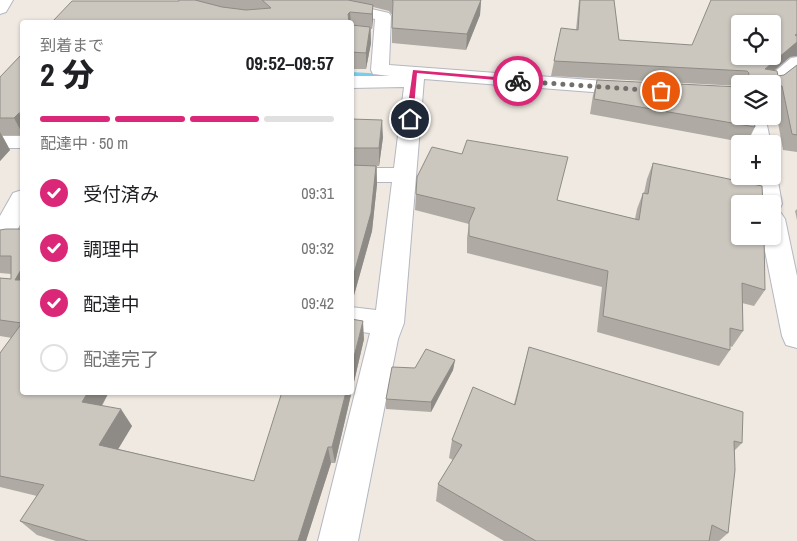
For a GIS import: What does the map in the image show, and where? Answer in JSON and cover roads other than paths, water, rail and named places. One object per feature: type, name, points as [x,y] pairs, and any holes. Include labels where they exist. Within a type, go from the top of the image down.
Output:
[{"type":"street","points":[[0,9],[5,0]]},
{"type":"street","points":[[323,0],[326,4],[380,14],[383,19],[374,36],[380,70],[414,77]]},
{"type":"street","points":[[780,75],[797,62]]},
{"type":"street","points":[[338,541],[383,339],[389,323],[414,77]]},
{"type":"street","points":[[354,82],[414,77],[652,90]]},
{"type":"street","points":[[0,142],[20,142]]},
{"type":"street","points":[[354,175],[403,175]]},
{"type":"street","points":[[0,240],[20,202]]},
{"type":"street","points":[[777,245],[797,336]]},
{"type":"street","points":[[354,320],[389,323]]},
{"type":"waterway","points":[[354,74],[402,77]]}]
